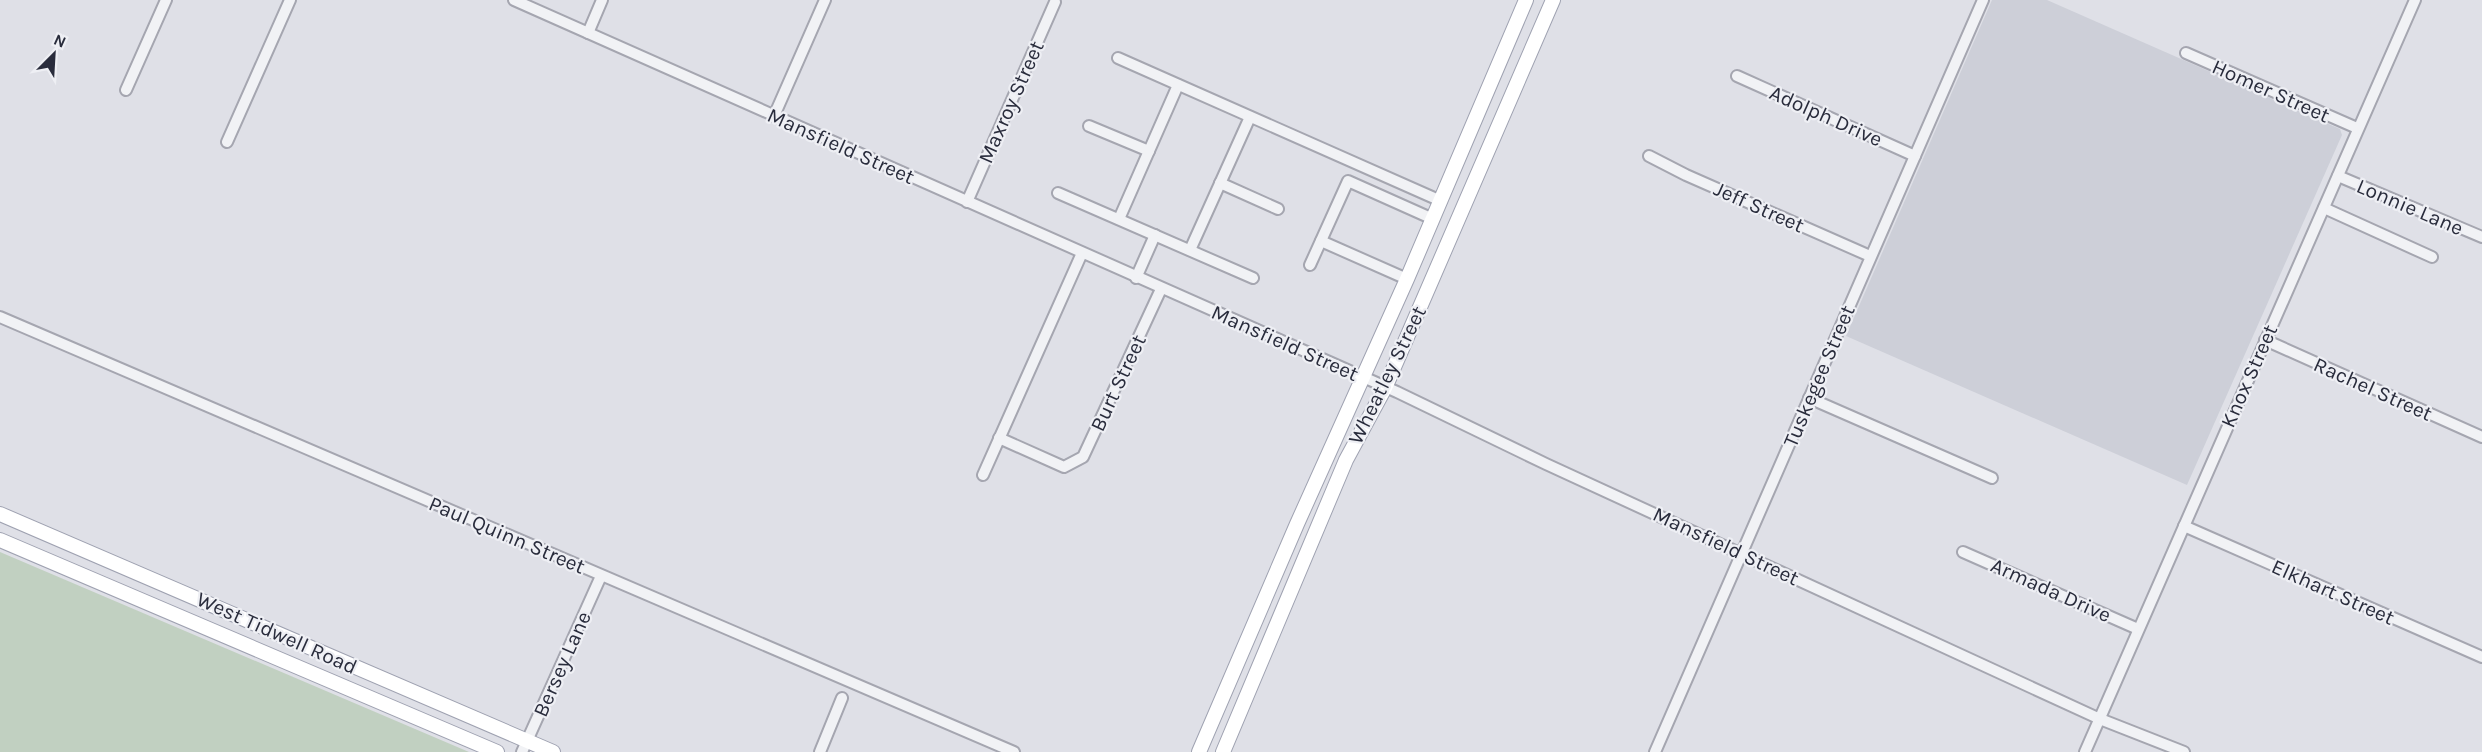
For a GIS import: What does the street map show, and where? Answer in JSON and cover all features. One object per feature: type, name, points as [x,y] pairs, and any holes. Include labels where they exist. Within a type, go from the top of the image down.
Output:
[{"type":"main road","name":"Wheatley Street","points":[[1199,752],[1297,524],[1441,201],[1526,0]]},
{"type":"main road","name":"Wheatley Street","points":[[1224,752],[1346,460],[1385,388],[1521,79],[1553,0]]},
{"type":"main road","points":[[1496,68],[1521,79]]},
{"type":"main road","points":[[1433,219],[1455,228]]},
{"type":"main road","name":"West Tidwell Road","points":[[0,514],[391,683],[525,747],[553,752]]},
{"type":"main road","points":[[1297,524],[1317,532]]},
{"type":"main road","name":"West Tidwell Road","points":[[0,540],[497,752]]},
{"type":"main road","points":[[107,586],[121,565]]},
{"type":"main road","points":[[1233,671],[1254,679]]},
{"type":"main road","points":[[378,702],[391,683]]},
{"type":"street","points":[[126,90],[166,0]]},
{"type":"street","points":[[227,142],[290,0]]},
{"type":"street","name":"Mansfield Street","points":[[514,0],[1364,378],[2100,719],[2184,752]]},
{"type":"street","points":[[588,33],[602,0]]},
{"type":"street","points":[[774,116],[825,0]]},
{"type":"street","name":"Tuskegee Street","points":[[1655,752],[1983,0]]},
{"type":"street","name":"Knox Street","points":[[2085,752],[2415,0]]},
{"type":"street","name":"Maxroy Street","points":[[967,202],[1054,2]]},
{"type":"street","name":"Homer Street","points":[[2186,53],[2357,128]]},
{"type":"street","points":[[1118,58],[1441,201]]},
{"type":"street","name":"Adolph Drive","points":[[1737,76],[1915,156]]},
{"type":"street","points":[[1119,219],[1178,85]]},
{"type":"street","points":[[1190,250],[1250,117]]},
{"type":"street","points":[[1089,126],[1149,151]]},
{"type":"street","name":"Jeff Street","points":[[1649,156],[1686,175],[1870,256]]},
{"type":"street","name":"Lonnie Lane","points":[[2338,176],[2482,237]]},
{"type":"street","points":[[1310,266],[1348,181],[1433,219]]},
{"type":"street","points":[[1220,183],[1278,209]]},
{"type":"street","points":[[1058,193],[1253,278]]},
{"type":"street","points":[[2324,208],[2432,257]]},
{"type":"street","points":[[1136,278],[1155,235]]},
{"type":"street","points":[[1321,241],[1407,279]]},
{"type":"street","points":[[983,475],[1082,254]]},
{"type":"street","name":"Burt Street","points":[[999,438],[1064,467],[1083,457],[1161,289]]},
{"type":"street","name":"Paul Quinn Street","points":[[0,317],[1014,752]]},
{"type":"street","name":"Rachel Street","points":[[2265,340],[2482,437]]},
{"type":"street","points":[[1809,398],[1992,478]]},
{"type":"street","name":"Elkhart Street","points":[[2184,526],[2482,657]]},
{"type":"street","name":"Armada Drive","points":[[1963,552],[2138,629]]},
{"type":"street","name":"Bersey Lane","points":[[525,747],[601,576]]},
{"type":"street","points":[[820,752],[842,698]]},
{"type":"shaded area","points":[[1992,0],[2047,0],[2340,129],[2342,135],[2187,485],[1846,336]]},
{"type":"green space","points":[[0,552],[469,752],[0,752]]}]
